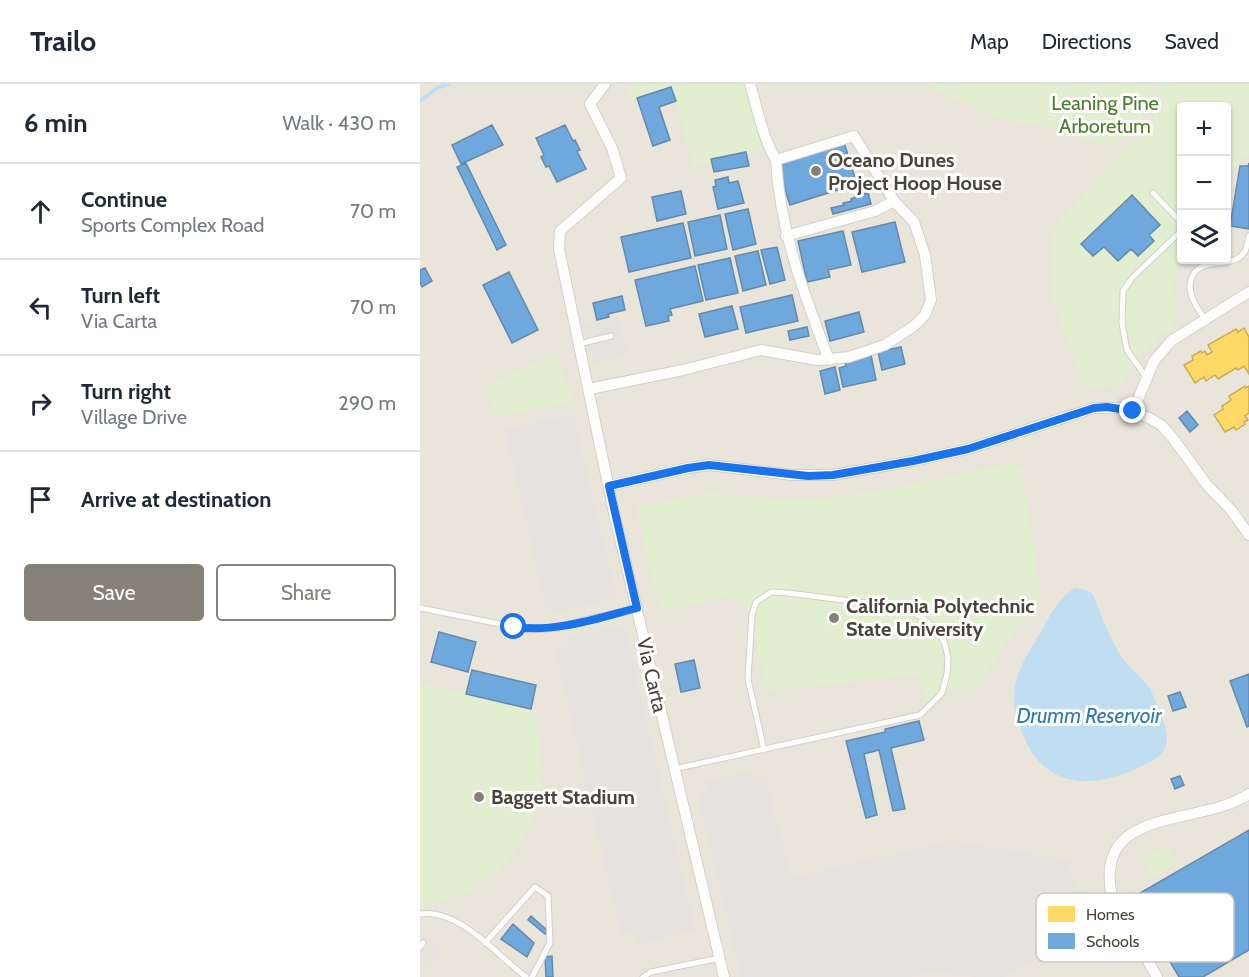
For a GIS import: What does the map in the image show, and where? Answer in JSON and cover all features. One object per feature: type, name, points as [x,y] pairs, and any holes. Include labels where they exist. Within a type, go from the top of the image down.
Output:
[{"type":"street","name":"Via Carta","points":[[605,84],[590,104],[612,148],[621,178],[560,231],[559,249],[609,486],[724,977]]},
{"type":"street","points":[[750,84],[760,123],[776,160],[778,193],[786,236],[829,360]]},
{"type":"street","points":[[589,389],[683,370],[761,350],[817,360],[849,357],[885,345],[914,326],[925,315],[931,300],[925,255],[914,222],[894,201],[854,136],[776,160]]},
{"type":"street","points":[[786,236],[875,211],[894,201]]},
{"type":"street","points":[[1133,411],[1154,361],[1171,341],[1249,292]]},
{"type":"street","points":[[609,486],[709,465],[800,475],[833,475],[968,449],[1094,408],[1107,407],[1133,411],[1149,417],[1161,426],[1172,437],[1207,485],[1232,511],[1249,535]]},
{"type":"street","points":[[1112,893],[1110,876],[1113,857],[1123,840],[1135,830],[1152,823],[1216,809],[1249,794]]},
{"type":"street","points":[[1149,962],[1157,977]]},
{"type":"lane","points":[[1146,377],[1127,350],[1122,323],[1123,291],[1132,278],[1179,233],[1182,222],[1153,193]]},
{"type":"lane","points":[[1205,320],[1191,294],[1191,278],[1196,270],[1204,265],[1233,261],[1243,255],[1249,236]]},
{"type":"lane","points":[[579,344],[611,336]]},
{"type":"lane","points":[[674,769],[764,750],[920,715],[942,693],[945,684],[948,657],[944,641],[934,627],[906,608],[771,592],[756,602],[752,615],[748,679],[764,750]]},
{"type":"lane","points":[[420,608],[530,630],[547,629],[637,608]]},
{"type":"lane","points":[[485,943],[536,887],[548,897],[550,943],[532,977]]},
{"type":"lane","points":[[420,914],[449,917],[472,930],[526,977]]},
{"type":"lane","points":[[643,977],[651,972],[720,958]]},
{"type":"shaded area","name":"California Polytechnic State University","points":[[420,84],[1249,84],[1249,977],[420,977]]},
{"type":"shaded area","points":[[618,317],[628,355],[593,364],[584,326]]},
{"type":"shaded area","points":[[573,414],[617,598],[547,614],[505,430]]},
{"type":"shaded area","points":[[614,626],[615,629],[625,628],[695,930],[637,944],[634,932],[621,935],[555,650],[568,646],[566,637]]},
{"type":"shaded area","points":[[753,771],[755,780],[765,777],[791,877],[950,841],[1071,860],[1070,869],[1076,893],[1036,893],[1036,960],[1004,977],[975,977],[924,970],[910,977],[741,977],[697,794],[707,791],[705,782]]},
{"type":"shaded area","points":[[420,931],[442,953],[420,975]]},
{"type":"green space","points":[[625,84],[750,84],[766,149],[693,167],[672,86],[631,100]]},
{"type":"green space","name":"Leaning Pine Arboretum","points":[[924,84],[1154,84],[1143,120],[1119,142],[1106,146],[1048,127],[993,116]]},
{"type":"green space","points":[[1160,84],[1249,84],[1249,154],[1239,161],[1231,181],[1231,102],[1177,102],[1177,264],[1180,264],[1174,278],[1175,320],[1170,329],[1146,349],[1118,386],[1084,387],[1053,300],[1053,229],[1115,159],[1147,127],[1156,109]]},
{"type":"green space","points":[[555,355],[574,401],[496,417],[485,385]]},
{"type":"green space","points":[[1014,462],[1025,471],[1022,477],[1041,595],[971,693],[954,689],[942,692],[925,701],[918,675],[770,691],[766,684],[748,610],[738,601],[716,598],[682,608],[659,607],[636,507],[709,493],[808,501],[896,488]]},
{"type":"green space","name":"Baggett Stadium","points":[[420,683],[534,710],[541,753],[542,778],[538,803],[530,826],[519,846],[504,864],[486,880],[466,892],[420,907]]},
{"type":"green space","points":[[1166,845],[1177,864],[1154,878],[1143,859]]},
{"type":"water","name":"Drumm Reservoir","points":[[1075,588],[1092,593],[1121,656],[1151,690],[1167,737],[1165,749],[1149,763],[1121,775],[1088,781],[1072,780],[1044,767],[1033,754],[1024,737],[1014,707],[1017,679],[1024,662],[1056,607]]},
{"type":"building: Homes","points":[[1244,328],[1249,337],[1249,374],[1244,366],[1218,379],[1215,375],[1206,381],[1204,377],[1195,383],[1184,365],[1193,360],[1192,356],[1201,351],[1202,353],[1205,351],[1207,355],[1212,352],[1208,345],[1236,329],[1238,332]]},
{"type":"building: Homes","points":[[1245,386],[1246,388],[1249,386],[1249,413],[1245,416],[1248,420],[1236,430],[1234,427],[1225,432],[1214,415],[1231,400],[1229,396]]},
{"type":"building: Schools","points":[[671,87],[676,101],[659,107],[670,140],[653,146],[637,98]]},
{"type":"building: Schools","points":[[492,125],[503,145],[461,164],[452,145]]},
{"type":"building: Schools","points":[[565,125],[580,150],[577,151],[586,169],[557,182],[549,166],[546,167],[541,157],[544,155],[536,138]]},
{"type":"building: Schools","name":"Oceano Dunes Project Hoop House","points":[[844,142],[855,178],[842,182],[844,188],[790,205],[777,164]]},
{"type":"building: Schools","points":[[746,152],[749,166],[714,172],[711,159]]},
{"type":"building: Schools","points":[[466,163],[506,245],[497,250],[457,167]]},
{"type":"building: Schools","points":[[1249,163],[1249,229],[1231,226],[1240,166],[1248,166]]},
{"type":"building: Schools","points":[[728,177],[729,183],[738,181],[744,203],[718,209],[713,187],[716,186],[715,180]]},
{"type":"building: Schools","points":[[681,191],[686,214],[657,221],[652,197]]},
{"type":"building: Schools","points":[[868,192],[871,204],[833,214],[831,208],[844,205],[843,203]]},
{"type":"building: Schools","points":[[1132,195],[1160,225],[1149,235],[1154,241],[1138,256],[1131,249],[1118,261],[1104,247],[1093,256],[1081,244]]},
{"type":"building: Schools","points":[[748,209],[756,244],[733,250],[725,214]]},
{"type":"building: Schools","points":[[720,215],[727,249],[695,256],[688,222]]},
{"type":"building: Schools","points":[[895,222],[905,262],[862,272],[852,232]]},
{"type":"building: Schools","points":[[683,223],[691,258],[629,272],[621,237]]},
{"type":"building: Schools","points":[[843,231],[851,265],[828,270],[830,277],[807,282],[798,241]]},
{"type":"building: Schools","points":[[777,247],[785,280],[770,284],[761,250]]},
{"type":"building: Schools","points":[[758,251],[766,285],[743,291],[735,256]]},
{"type":"building: Schools","points":[[730,258],[738,293],[706,300],[698,265]]},
{"type":"building: Schools","points":[[695,266],[703,301],[670,309],[672,315],[668,316],[669,321],[646,326],[635,280]]},
{"type":"building: Schools","points":[[425,268],[432,281],[422,287],[420,270]]},
{"type":"building: Schools","points":[[509,272],[538,330],[512,343],[483,285]]},
{"type":"building: Schools","points":[[792,295],[798,321],[746,333],[740,307]]},
{"type":"building: Schools","points":[[622,296],[625,310],[608,314],[609,317],[597,320],[593,303]]},
{"type":"building: Schools","points":[[732,306],[738,329],[705,337],[699,314]]},
{"type":"building: Schools","points":[[859,312],[864,332],[830,341],[825,321]]},
{"type":"building: Schools","points":[[807,327],[809,336],[790,340],[788,331]]},
{"type":"building: Schools","points":[[901,347],[905,364],[882,370],[878,352]]},
{"type":"building: Schools","points":[[871,355],[876,380],[843,387],[839,368],[846,366],[845,361]]},
{"type":"building: Schools","points":[[835,367],[840,390],[825,394],[820,371]]},
{"type":"building: Schools","points":[[1187,411],[1198,425],[1190,432],[1179,418]]},
{"type":"building: Schools","points":[[439,632],[476,642],[468,672],[431,662]]},
{"type":"building: Schools","points":[[694,660],[700,688],[681,692],[675,664]]},
{"type":"building: Schools","points":[[472,670],[536,685],[531,709],[466,694]]},
{"type":"building: Schools","points":[[1249,674],[1249,726],[1247,727],[1230,681]]},
{"type":"building: Schools","points":[[1180,692],[1186,707],[1173,711],[1168,696]]},
{"type":"building: Schools","points":[[919,721],[924,740],[891,748],[905,809],[893,811],[879,750],[864,754],[877,815],[866,818],[846,741]]},
{"type":"building: Schools","points":[[1180,776],[1184,785],[1175,789],[1171,779]]},
{"type":"building: Schools","points":[[1249,830],[1249,950],[1234,959],[1234,893],[1140,893]]},
{"type":"building: Schools","points":[[531,916],[548,931],[545,934],[528,920]]},
{"type":"building: Schools","points":[[513,924],[534,943],[527,957],[501,939]]},
{"type":"building: Schools","points":[[552,956],[553,977],[546,977],[545,957]]},
{"type":"building: Schools","points":[[1170,962],[1229,962],[1203,977],[1179,977]]},
{"type":"waterway","points":[[420,101],[437,88],[448,84]]},
{"type":"place","name":"Oceano Dunes Project Hoop House","points":[[816,171]]},
{"type":"place","name":"California Polytechnic State University","points":[[834,618]]},
{"type":"place","name":"Baggett Stadium","points":[[479,797]]},
{"type":"route","points":[[514,627],[530,630],[547,629],[637,608],[609,486],[709,465],[792,475],[833,475],[968,449],[1094,408],[1121,408],[1133,411]]}]
